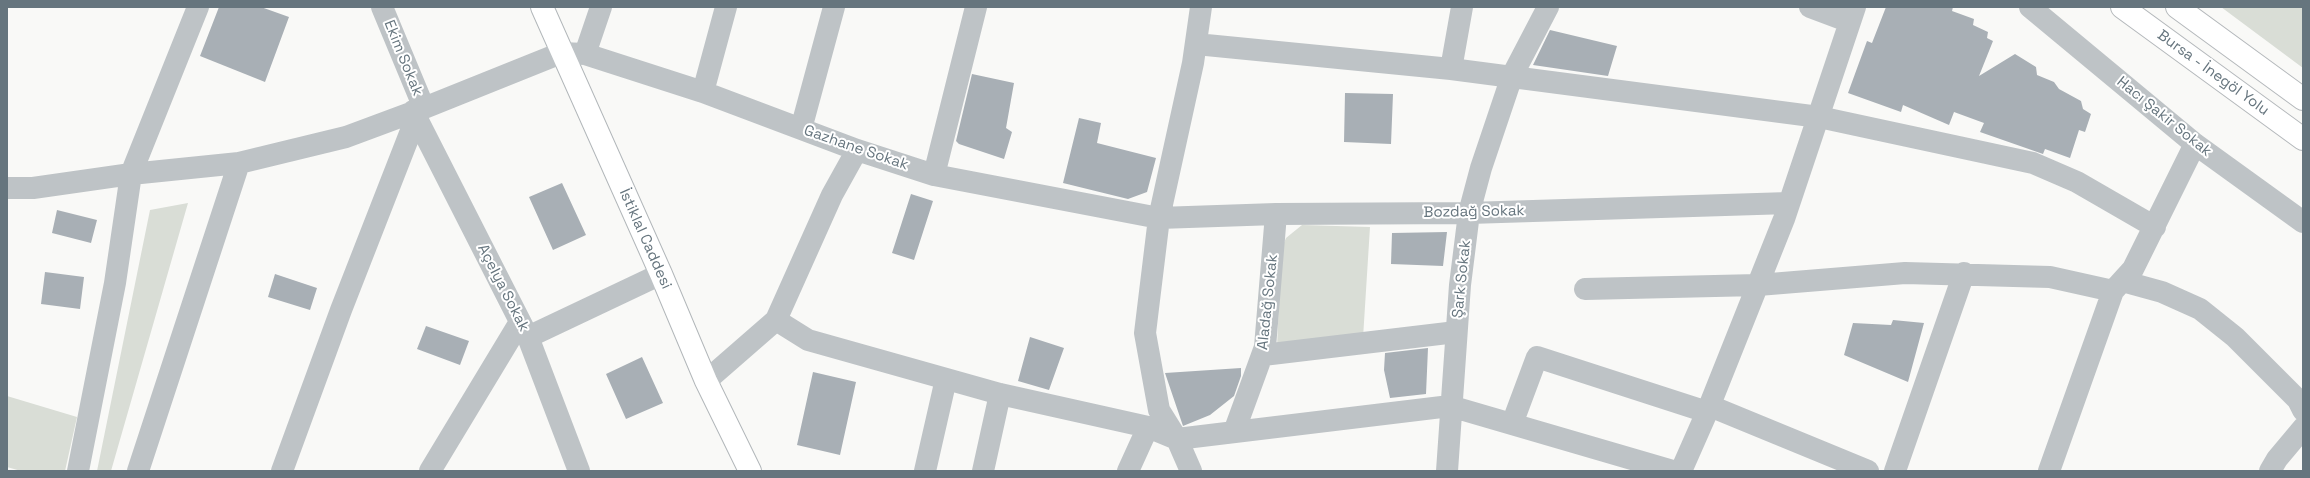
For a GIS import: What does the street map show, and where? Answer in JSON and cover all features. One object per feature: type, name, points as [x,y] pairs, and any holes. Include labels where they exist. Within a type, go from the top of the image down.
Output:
[{"type":"main road","name":"İstiklal Caddesi","points":[[542,7],[561,53],[661,274],[706,382],[750,471]]},
{"type":"main road","name":"Bursa - İnegöl Yolu","points":[[2122,7],[2303,139]]},
{"type":"main road","points":[[2177,7],[2303,99]]},
{"type":"street","points":[[78,471],[115,283],[131,174],[198,7]]},
{"type":"street","name":"Ekim Sokak","points":[[382,7],[418,112]]},
{"type":"street","points":[[585,54],[601,7]]},
{"type":"street","points":[[703,92],[726,7]]},
{"type":"street","points":[[801,129],[834,7]]},
{"type":"street","points":[[934,175],[976,7]]},
{"type":"street","points":[[1191,471],[1177,439],[1159,410],[1145,333],[1159,218],[1196,44],[1201,7]]},
{"type":"street","points":[[1450,69],[1462,7]]},
{"type":"street","name":"Şark Sokak","points":[[1447,471],[1450,406],[1456,332],[1469,213],[1481,168],[1512,76],[1548,7]]},
{"type":"street","points":[[1680,471],[1708,409],[1789,203],[1819,117],[1852,14],[1810,7]]},
{"type":"street","name":"Hacı Şakir Sokak","points":[[2030,7],[2195,144],[2303,222]]},
{"type":"street","points":[[1196,44],[1512,76],[1819,117],[2033,163],[2077,182],[2155,227]]},
{"type":"street","points":[[7,188],[33,188],[131,174],[239,163],[346,137],[418,112],[561,53]]},
{"type":"street","name":"Gazhane Sokak","points":[[561,53],[585,54],[703,92],[857,150],[934,175],[1159,218]]},
{"type":"street","points":[[282,471],[341,310],[418,112]]},
{"type":"street","name":"Açelya Sokak","points":[[418,112],[524,329],[579,471]]},
{"type":"street","points":[[2049,471],[2118,286],[2132,269],[2155,227],[2195,144]]},
{"type":"street","points":[[706,382],[776,320],[832,195],[857,150]]},
{"type":"street","points":[[138,471],[239,163]]},
{"type":"street","name":"Bozdağ Sokak","points":[[1159,218],[1276,214],[1469,213],[1789,203]]},
{"type":"street","name":"Aladağ Sokak","points":[[1234,432],[1263,355],[1276,214]]},
{"type":"street","points":[[1585,289],[1758,285],[1905,273],[1964,273],[2050,277],[2162,292],[2200,309],[2234,337],[2298,400],[2303,410]]},
{"type":"street","points":[[1895,471],[1964,273]]},
{"type":"street","points":[[430,471],[524,329],[661,274]]},
{"type":"street","points":[[776,320],[808,340],[1000,394],[1148,427],[1177,439],[1450,406],[1673,471]]},
{"type":"street","points":[[1263,355],[1456,332]]},
{"type":"street","points":[[1512,424],[1537,357],[1708,409],[1868,471]]},
{"type":"street","points":[[925,471],[946,379]]},
{"type":"street","points":[[983,471],[1000,394]]},
{"type":"street","points":[[1128,471],[1148,427]]},
{"type":"street","points":[[2270,471],[2277,459],[2303,428]]},
{"type":"shaded area","points":[[2221,7],[2303,7],[2303,68]]},
{"type":"shaded area","points":[[188,203],[111,471],[97,471],[150,210]]},
{"type":"shaded area","points":[[1302,225],[1370,227],[1363,338],[1277,348],[1281,250],[1286,238]]},
{"type":"shaded area","points":[[7,396],[77,417],[65,471],[21,471],[7,467]]},
{"type":"building","points":[[219,7],[261,7],[289,17],[265,82],[200,56]]},
{"type":"building","points":[[1886,7],[1953,7],[1952,11],[1974,19],[1973,25],[1988,32],[1987,38],[1993,41],[1979,76],[2015,54],[2036,67],[2037,75],[2054,82],[2059,89],[2081,101],[2083,109],[2091,114],[2085,132],[2079,130],[2070,158],[2045,149],[2043,154],[1980,132],[1984,123],[1954,112],[1949,125],[1903,105],[1901,112],[1848,93],[1867,41],[1872,43]]},
{"type":"building","points":[[1550,30],[1617,46],[1608,76],[1533,65]]},
{"type":"building","points":[[972,74],[1014,83],[1006,128],[1012,132],[1004,159],[959,144],[956,141]]},
{"type":"building","points":[[1345,93],[1393,94],[1391,144],[1344,142]]},
{"type":"building","points":[[1079,118],[1101,123],[1097,143],[1156,158],[1147,192],[1128,199],[1063,183]]},
{"type":"building","points":[[562,183],[586,235],[553,250],[529,197]]},
{"type":"building","points":[[911,194],[933,201],[914,260],[892,253]]},
{"type":"building","points":[[57,210],[97,220],[91,243],[52,233]]},
{"type":"building","points":[[1447,232],[1443,266],[1391,264],[1392,233]]},
{"type":"building","points":[[45,272],[84,277],[80,309],[41,304]]},
{"type":"building","points":[[275,274],[317,288],[310,310],[268,297]]},
{"type":"building","points":[[1893,320],[1924,323],[1908,382],[1844,355],[1853,323],[1891,325]]},
{"type":"building","points":[[426,326],[469,341],[460,365],[417,349]]},
{"type":"building","points":[[1030,337],[1064,348],[1049,390],[1018,381]]},
{"type":"building","points":[[1428,348],[1426,394],[1390,398],[1384,370],[1385,353]]},
{"type":"building","points":[[642,357],[663,403],[626,419],[606,374]]},
{"type":"building","points":[[1241,368],[1241,376],[1234,396],[1210,415],[1183,426],[1165,373]]},
{"type":"building","points":[[813,372],[856,382],[840,455],[797,445]]}]
